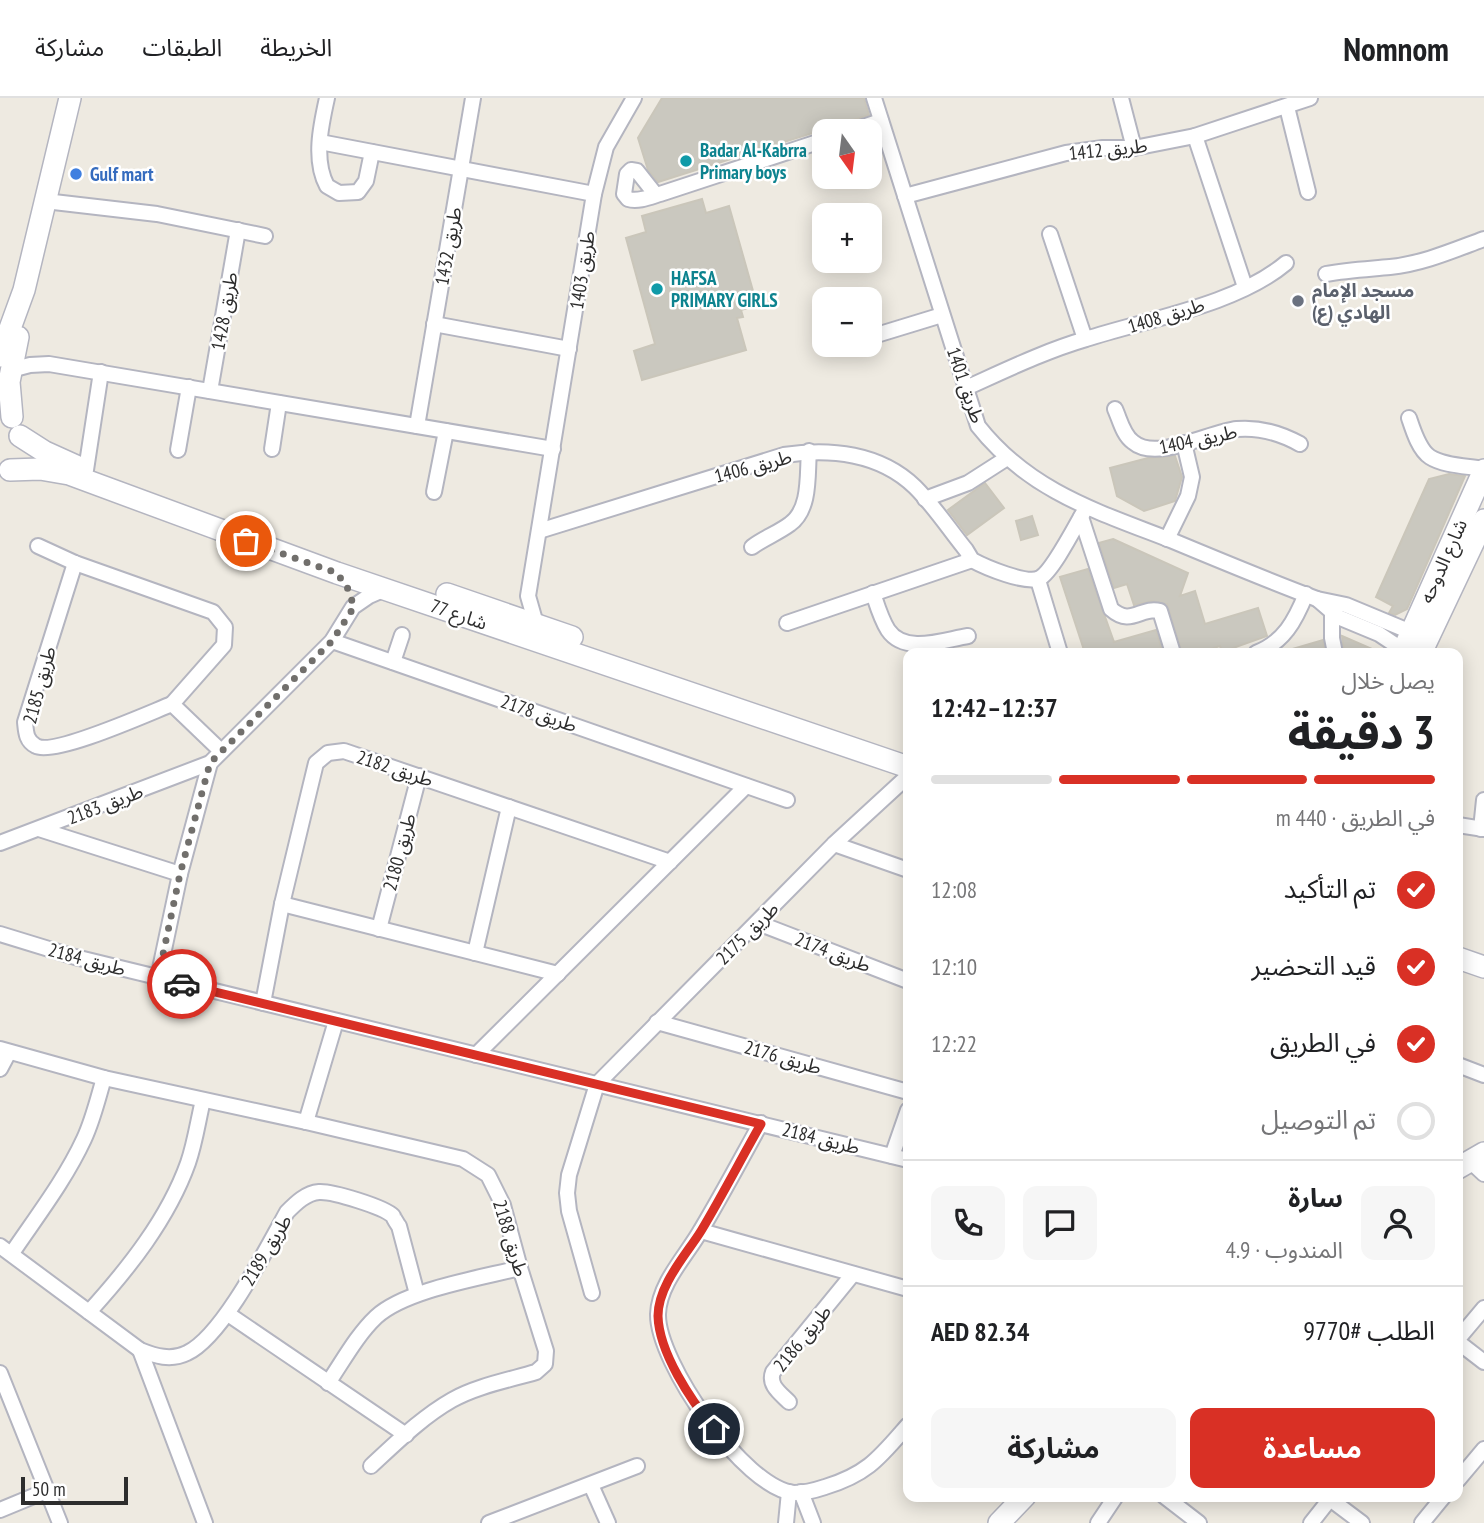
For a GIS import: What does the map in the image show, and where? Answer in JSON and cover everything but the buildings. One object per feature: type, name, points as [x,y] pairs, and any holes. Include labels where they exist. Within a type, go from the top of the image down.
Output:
[{"type":"street","points":[[5,474],[17,460],[21,448],[11,420],[5,363],[70,98]]},
{"type":"street","points":[[327,98],[320,142],[325,183],[330,189],[352,194],[363,189],[372,152]]},
{"type":"street","name":"طريق 1432","points":[[417,426],[473,98]]},
{"type":"street","name":"طريق 1403","points":[[536,624],[528,596],[594,194],[606,147],[634,98]]},
{"type":"street","name":"طريق 1401","points":[[874,98],[880,119]]},
{"type":"street","points":[[1121,98],[1134,148]]},
{"type":"street","name":"طريق 1412","points":[[905,196],[1066,153],[1102,148],[1134,148],[1195,136],[1310,98]]},
{"type":"street","points":[[1287,107],[1308,192]]},
{"type":"street","name":"طريق 1401","points":[[882,124],[978,426],[993,445],[1019,469],[1083,513],[1167,539],[1312,597],[1346,605],[1411,648]]},
{"type":"street","points":[[1195,136],[1245,287]]},
{"type":"street","points":[[320,142],[594,194]]},
{"type":"street","points":[[656,195],[812,144]]},
{"type":"street","points":[[45,201],[157,214],[265,236]]},
{"type":"street","name":"طريق 1428","points":[[210,391],[238,230]]},
{"type":"street","points":[[1050,234],[1085,339]]},
{"type":"street","points":[[1326,274],[1421,261],[1484,239]]},
{"type":"street","name":"طريق 1408","points":[[966,388],[1048,352],[1191,308],[1269,278],[1286,263]]},
{"type":"street","points":[[5,363],[17,342],[24,290]]},
{"type":"street","points":[[882,333],[942,315]]},
{"type":"street","points":[[434,324],[569,349]]},
{"type":"street","points":[[17,342],[49,364]]},
{"type":"street","points":[[5,363],[49,364],[101,372],[553,449]]},
{"type":"street","points":[[86,470],[101,372]]},
{"type":"street","points":[[178,450],[189,387]]},
{"type":"street","points":[[272,449],[279,402]]},
{"type":"street","name":"طريق 1404","points":[[1115,409],[1129,439],[1140,447],[1154,449],[1235,430],[1252,429],[1269,431],[1300,444]]},
{"type":"street","points":[[1409,418],[1429,457],[1484,469]]},
{"type":"street","name":"شارع 77","points":[[11,420],[45,452],[86,470],[226,523],[536,624],[903,768]]},
{"type":"street","points":[[435,492],[446,431]]},
{"type":"street","points":[[1167,539],[1188,496],[1192,477],[1184,443]]},
{"type":"street","points":[[752,547],[793,522],[800,513],[804,503],[809,451]]},
{"type":"street","name":"طريق 1406","points":[[539,531],[784,455],[809,451],[842,452],[894,470],[915,487],[972,560]]},
{"type":"street","points":[[925,499],[968,483],[1007,458]]},
{"type":"street","name":"شارع 77","points":[[5,474],[40,469],[69,474],[337,573],[903,768]]},
{"type":"street","name":"شارع الدوحه","points":[[1411,648],[1484,469]]},
{"type":"street","points":[[787,623],[972,560],[1025,580],[1038,580],[1048,573],[1083,513]]},
{"type":"street","points":[[1083,513],[1111,609],[1124,616],[1135,617],[1154,610],[1160,611],[1171,648]]},
{"type":"street","name":"شارع الدوحه","points":[[1411,648],[1484,520]]},
{"type":"street","name":"طريق 2185","points":[[38,546],[75,563],[213,612],[225,627],[224,645],[172,704],[118,726],[49,749],[36,747],[27,738],[25,722],[75,563]]},
{"type":"street","points":[[337,573],[348,589],[354,607]]},
{"type":"street","points":[[1038,580],[1058,648]]},
{"type":"street","name":"طريق 2183","points":[[0,843],[210,763],[332,641],[354,607],[369,596],[386,589]]},
{"type":"street","points":[[873,593],[890,633],[906,643],[916,645],[968,636]]},
{"type":"street","points":[[505,614],[528,596]]},
{"type":"street","points":[[1274,648],[1312,597]]},
{"type":"street","name":"طريق 1401","points":[[1312,597],[1332,612],[1411,648]]},
{"type":"street","points":[[1332,612],[1334,648]]},
{"type":"street","points":[[393,662],[402,635]]},
{"type":"street","name":"طريق 2178","points":[[332,641],[787,800]]},
{"type":"street","points":[[172,704],[221,751]]},
{"type":"street","name":"طريق 2182","points":[[263,1003],[282,904],[316,763],[328,753],[344,751],[670,862]]},
{"type":"street","name":"طريق 2183","points":[[158,978],[180,874],[210,763]]},
{"type":"street","name":"طريق 2175","points":[[597,1084],[758,923],[903,769]]},
{"type":"street","name":"طريق 2180","points":[[379,929],[419,776]]},
{"type":"street","points":[[476,1055],[746,786]]},
{"type":"street","points":[[1463,826],[1483,829],[1484,800]]},
{"type":"street","points":[[475,953],[509,807]]},
{"type":"street","points":[[39,830],[180,874]]},
{"type":"street","points":[[834,844],[903,868]]},
{"type":"street","points":[[282,904],[558,974]]},
{"type":"street","name":"طريق 2174","points":[[758,923],[903,979]]},
{"type":"street","name":"طريق 2184","points":[[0,934],[158,978],[903,1159]]},
{"type":"street","points":[[1463,949],[1484,956]]},
{"type":"street","points":[[1463,960],[1484,967]]},
{"type":"street","points":[[306,1122],[337,1021]]},
{"type":"street","name":"طريق 2176","points":[[657,1022],[903,1091]]},
{"type":"street","points":[[0,1069],[5,1051]]},
{"type":"street","name":"طريق 2188","points":[[5,1051],[104,1078],[463,1159],[488,1175],[503,1205],[546,1351],[545,1364],[536,1372],[450,1401],[405,1434]]},
{"type":"street","points":[[1463,1067],[1484,1074]]},
{"type":"street","points":[[6,1250],[58,1186],[76,1155],[92,1118],[104,1078]]},
{"type":"street","points":[[592,1293],[569,1211],[567,1193],[569,1175],[597,1084]]},
{"type":"street","points":[[89,1312],[138,1253],[172,1200],[188,1162],[203,1100]]},
{"type":"street","points":[[761,1124],[701,1231],[666,1286],[658,1314],[664,1345],[685,1387],[725,1443],[761,1478],[795,1492],[857,1476],[874,1463],[903,1431]]},
{"type":"street","points":[[892,1156],[903,1124]]},
{"type":"street","name":"طريق 2189","points":[[6,1250],[139,1350],[156,1357],[171,1357],[197,1348],[228,1314],[287,1212],[296,1202],[308,1195],[331,1193],[384,1210],[393,1217],[417,1294]]},
{"type":"street","points":[[701,1231],[903,1288]]},
{"type":"street","points":[[328,1383],[377,1316],[417,1294],[520,1268]]},
{"type":"street","name":"طريق 2186","points":[[789,1402],[772,1384],[773,1372],[853,1274]]},
{"type":"street","points":[[1463,1334],[1484,1308]]},
{"type":"street","points":[[228,1314],[405,1434],[370,1466]]},
{"type":"street","points":[[1463,1344],[1484,1362]]},
{"type":"street","points":[[139,1350],[205,1523]]},
{"type":"street","points":[[0,1373],[60,1523]]},
{"type":"street","points":[[1463,1469],[1484,1449]]},
{"type":"street","points":[[489,1523],[637,1466]]},
{"type":"street","points":[[591,1485],[608,1523]]},
{"type":"street","points":[[0,1510],[46,1491]]},
{"type":"street","points":[[786,1523],[795,1492]]},
{"type":"street","points":[[795,1492],[813,1523]]},
{"type":"street","points":[[999,1523],[1019,1502]]},
{"type":"street","points":[[1098,1523],[1112,1502]]},
{"type":"street","points":[[1172,1502],[1199,1523]]},
{"type":"street","points":[[1311,1523],[1325,1502]]},
{"type":"street","points":[[1335,1502],[1362,1523]]},
{"type":"street","points":[[1422,1523],[1439,1502]]},
{"type":"way so far","points":[[182,984],[158,978],[180,874],[210,763],[332,641],[354,607],[348,589],[337,573],[246,541]]},
{"type":"place","name":"Badar Al-Kabrra Primary boys","points":[[686,161]]},
{"type":"place","name":"Gulf mart","points":[[76,174]]},
{"type":"place","name":"HAFSA PRIMARY GIRLS","points":[[657,289]]},
{"type":"place","name":"مسجد الإمام الهادي (ع)","points":[[1298,301]]},
{"type":"route","points":[[182,984],[761,1124],[701,1231],[666,1286],[658,1314],[664,1345],[685,1387],[714,1429]]}]
